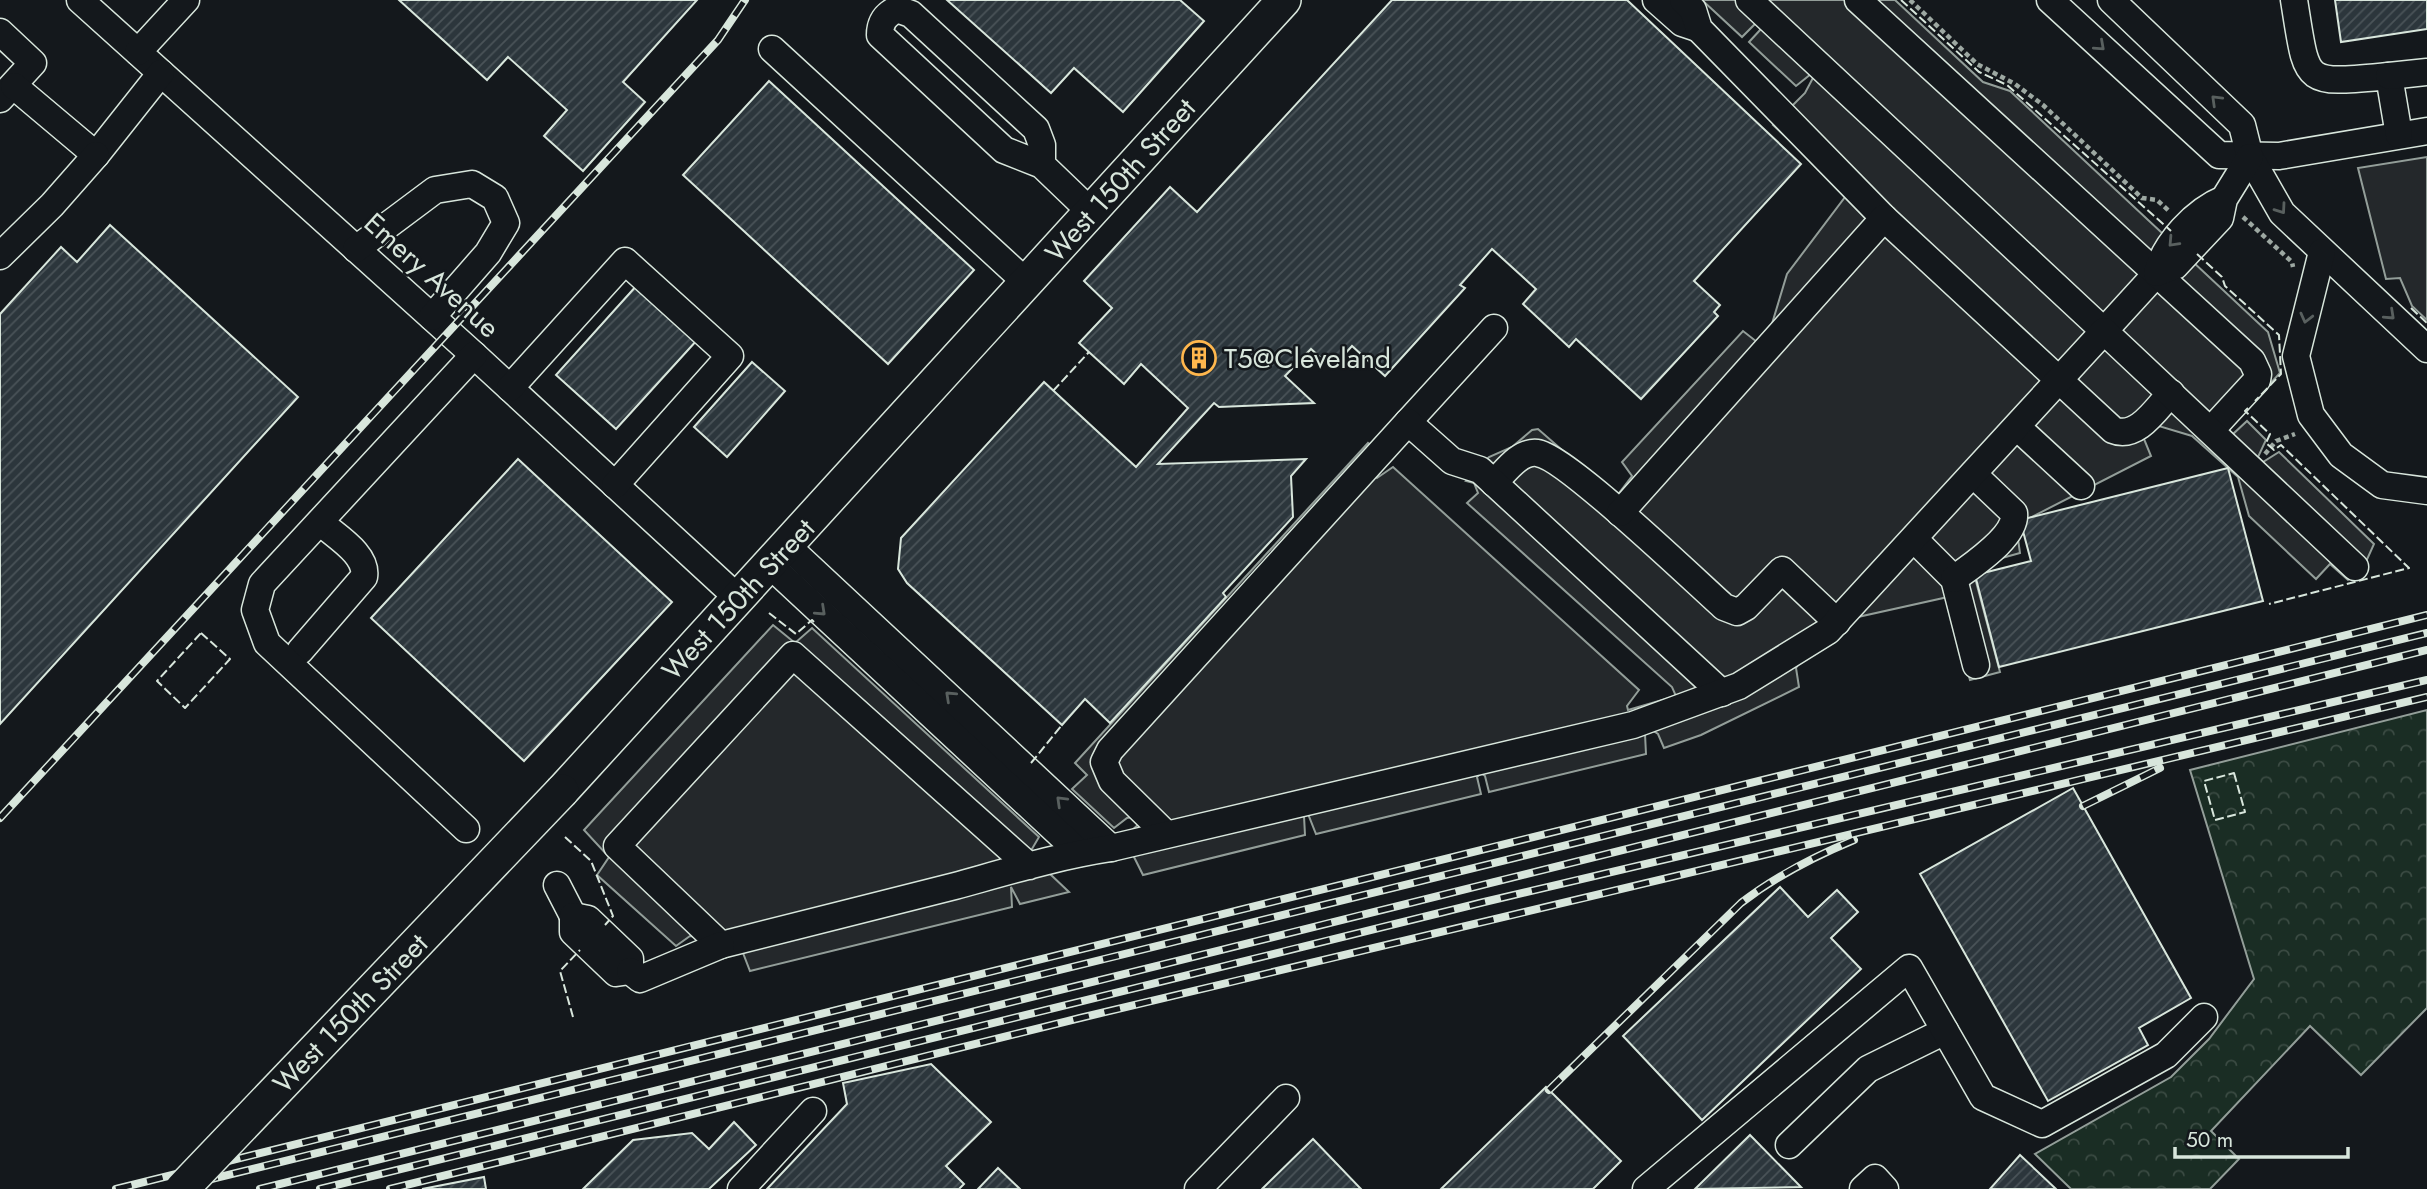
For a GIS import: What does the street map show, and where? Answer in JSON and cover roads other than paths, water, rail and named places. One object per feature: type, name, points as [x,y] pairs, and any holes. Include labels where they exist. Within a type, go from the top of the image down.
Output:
[{"type":"main road","name":"West 150th Street","points":[[182,1189],[562,791],[1284,0]]},
{"type":"street","name":"Emery Avenue","points":[[80,0],[474,355],[739,599]]},
{"type":"street","points":[[138,52],[186,0]]},
{"type":"street","points":[[1656,0],[1682,23],[1699,29],[1884,218],[2113,430],[2123,434],[2132,432],[2171,393]]},
{"type":"street","points":[[1682,0],[1693,10],[1699,29]]},
{"type":"street","points":[[1749,0],[2355,567]]},
{"type":"street","points":[[1858,0],[2157,272],[2256,367],[2257,380],[2211,430]]},
{"type":"street","points":[[2050,0],[2219,155],[2279,156],[2427,131]]},
{"type":"street","points":[[2111,0],[2242,125],[2250,156],[2281,213],[2427,349]]},
{"type":"street","points":[[2294,0],[2304,61],[2310,72],[2331,81],[2427,72]]},
{"type":"street","points":[[1042,165],[1042,145],[1036,129],[911,14],[897,9],[888,13],[880,25],[880,35],[1004,150],[1042,165],[1091,212]]},
{"type":"street","points":[[0,32],[33,63],[7,92],[96,155]]},
{"type":"street","points":[[772,49],[1027,283]]},
{"type":"street","points":[[0,256],[52,205],[96,155],[161,73]]},
{"type":"street","points":[[2389,76],[2399,135]]},
{"type":"street","points":[[557,885],[573,916],[588,919],[630,959],[630,971],[640,979],[721,945],[1080,853],[1111,849],[1633,725],[1722,694],[1804,648],[1837,622],[2157,272],[2162,254],[2207,206],[2224,200],[2250,156]]},
{"type":"street","points":[[356,249],[435,190],[472,184],[495,198],[506,223],[488,253],[432,317]]},
{"type":"street","points":[[1620,513],[1884,218]]},
{"type":"street","points":[[2322,252],[2296,356],[2311,415],[2342,455],[2382,485],[2427,491]]},
{"type":"street","points":[[510,388],[625,261],[730,356],[615,485]]},
{"type":"street","points":[[1166,834],[1112,781],[1104,762],[1110,750],[1494,328]]},
{"type":"street","points":[[466,830],[267,643],[255,610],[262,584],[474,355]]},
{"type":"street","points":[[1408,422],[1452,461],[1480,470],[1722,694]]},
{"type":"street","points":[[2017,427],[2081,486]]},
{"type":"street","points":[[1494,483],[1521,457],[1537,453],[1547,455],[1620,513],[1724,607],[1737,612],[1746,607],[1782,570],[1837,622]]},
{"type":"street","points":[[1954,579],[1987,554],[2013,527],[2015,520],[2014,513],[1973,474]]},
{"type":"street","points":[[300,652],[364,577],[365,570],[360,558],[320,522]]},
{"type":"street","points":[[1914,539],[1954,579],[1976,665]]},
{"type":"street","points":[[779,556],[992,752],[1111,849]]},
{"type":"street","points":[[721,945],[617,845],[793,655],[1029,866]]},
{"type":"street","points":[[992,752],[1080,853]]},
{"type":"street","points":[[1646,1189],[1909,968],[1983,1097],[2042,1124],[2166,1055],[2204,1017]]},
{"type":"street","points":[[1789,1145],[1868,1069],[1945,1031]]},
{"type":"street","points":[[1198,1189],[1286,1098]]},
{"type":"street","points":[[741,1189],[813,1111]]},
{"type":"street","points":[[1863,1189],[1875,1178],[1885,1189]]},
{"type":"railway","points":[[0,818],[718,40],[745,0]]},
{"type":"railway","points":[[116,1189],[2427,615]]},
{"type":"railway","points":[[171,1189],[2427,633]]},
{"type":"railway","points":[[260,1189],[2427,650]]},
{"type":"railway","points":[[320,1189],[1484,902],[2427,680]]},
{"type":"railway","points":[[390,1189],[1080,1018],[2427,697]]},
{"type":"railway","points":[[2083,806],[2160,768]]},
{"type":"railway","points":[[1549,1090],[1741,903],[1795,868],[1854,840]]},
{"type":"place","name":"T5@Cleveland","points":[[1199,358]]}]
